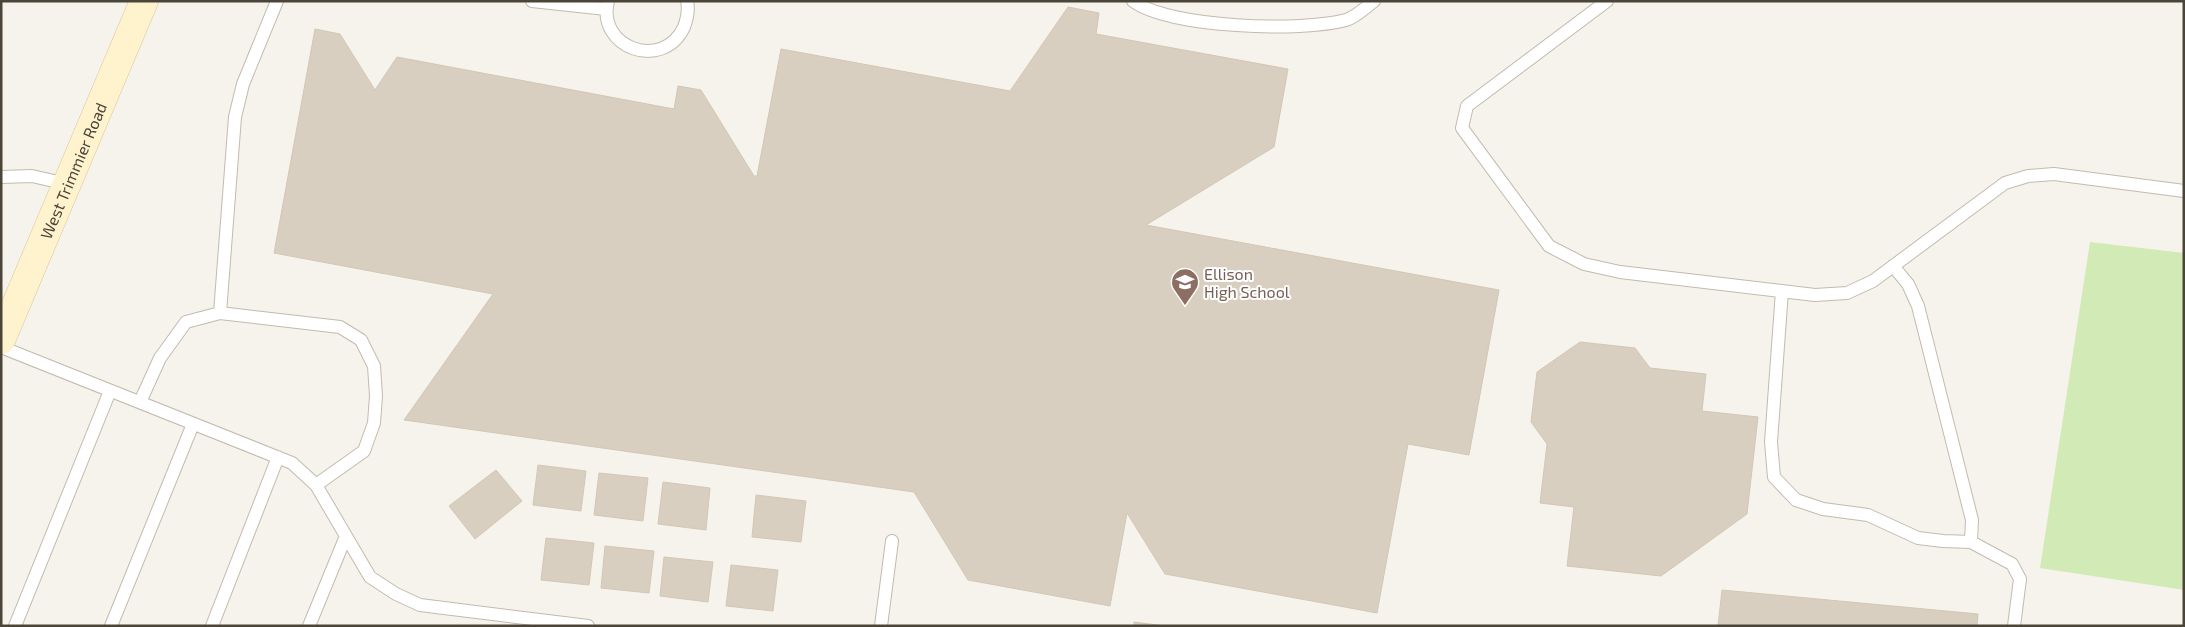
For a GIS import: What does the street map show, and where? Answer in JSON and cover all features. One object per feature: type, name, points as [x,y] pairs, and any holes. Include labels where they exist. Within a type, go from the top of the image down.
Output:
[{"type":"main road","name":"West Trimmier Road","points":[[1,340],[144,1]]},
{"type":"lane","points":[[220,313],[235,117],[243,84],[277,1]]},
{"type":"lane","points":[[532,1],[607,5],[608,23],[615,36],[625,46],[639,51],[653,52],[668,46],[680,35],[687,20],[687,1]]},
{"type":"lane","points":[[1133,1],[1139,6],[1180,19],[1265,27],[1310,26],[1348,20],[1374,1]]},
{"type":"lane","points":[[1607,1],[1466,106],[1462,128],[1550,246],[1584,264],[1620,272],[1814,295],[1848,293],[1873,281],[2005,183],[2028,176],[2054,174],[2184,192]]},
{"type":"lane","points":[[1,177],[32,176],[67,184]]},
{"type":"lane","points":[[1893,266],[1908,284],[1918,306],[1972,520],[1971,542]]},
{"type":"lane","points":[[1782,291],[1771,442],[1774,478],[1796,500],[1824,509],[1868,516],[1918,538],[1971,542],[2012,564],[2020,579],[2014,626]]},
{"type":"lane","points":[[140,402],[160,358],[186,322],[220,313],[340,327],[361,340],[374,366],[376,396],[374,423],[364,450],[316,485]]},
{"type":"lane","points":[[1,347],[292,463],[316,485],[370,577],[396,594],[420,604],[588,626]]},
{"type":"lane","points":[[15,626],[110,390]]},
{"type":"lane","points":[[112,626],[193,424]]},
{"type":"lane","points":[[212,626],[278,457]]},
{"type":"lane","points":[[309,626],[346,536]]},
{"type":"lane","points":[[882,626],[892,541]]},
{"type":"green space","points":[[2090,242],[2184,253],[2184,590],[2040,568]]},
{"type":"building","points":[[1068,7],[1099,13],[1096,34],[1288,69],[1274,147],[1146,225],[1499,290],[1469,455],[1408,444],[1377,613],[1165,574],[1127,513],[1110,606],[968,580],[914,492],[404,420],[493,294],[274,253],[315,29],[340,34],[375,90],[397,57],[674,109],[678,86],[701,90],[754,176],[757,176],[781,49],[1010,91]]},
{"type":"building","points":[[1580,342],[1635,348],[1650,368],[1706,374],[1702,411],[1758,417],[1747,514],[1661,576],[1567,566],[1574,507],[1540,503],[1547,444],[1531,422],[1537,372]]},
{"type":"building","points":[[538,465],[586,471],[581,511],[533,505]]},
{"type":"building","points":[[496,470],[522,501],[475,539],[449,506]]},
{"type":"building","points":[[599,473],[648,478],[643,521],[594,515]]},
{"type":"building","points":[[663,482],[710,488],[706,530],[658,524]]},
{"type":"building","points":[[756,495],[806,501],[801,542],[752,537]]},
{"type":"building","points":[[546,538],[594,543],[589,585],[541,580]]},
{"type":"building","points":[[605,546],[654,551],[649,593],[601,588]]},
{"type":"building","points":[[664,557],[713,562],[708,602],[660,596]]},
{"type":"building","points":[[731,565],[778,570],[773,611],[726,606]]},
{"type":"building","points":[[1722,590],[1978,614],[1977,626],[1718,626]]},
{"type":"building","points":[[1134,622],[1165,626],[1134,626]]},
{"type":"place","name":"Ellison High School","points":[[1185,306]]}]
